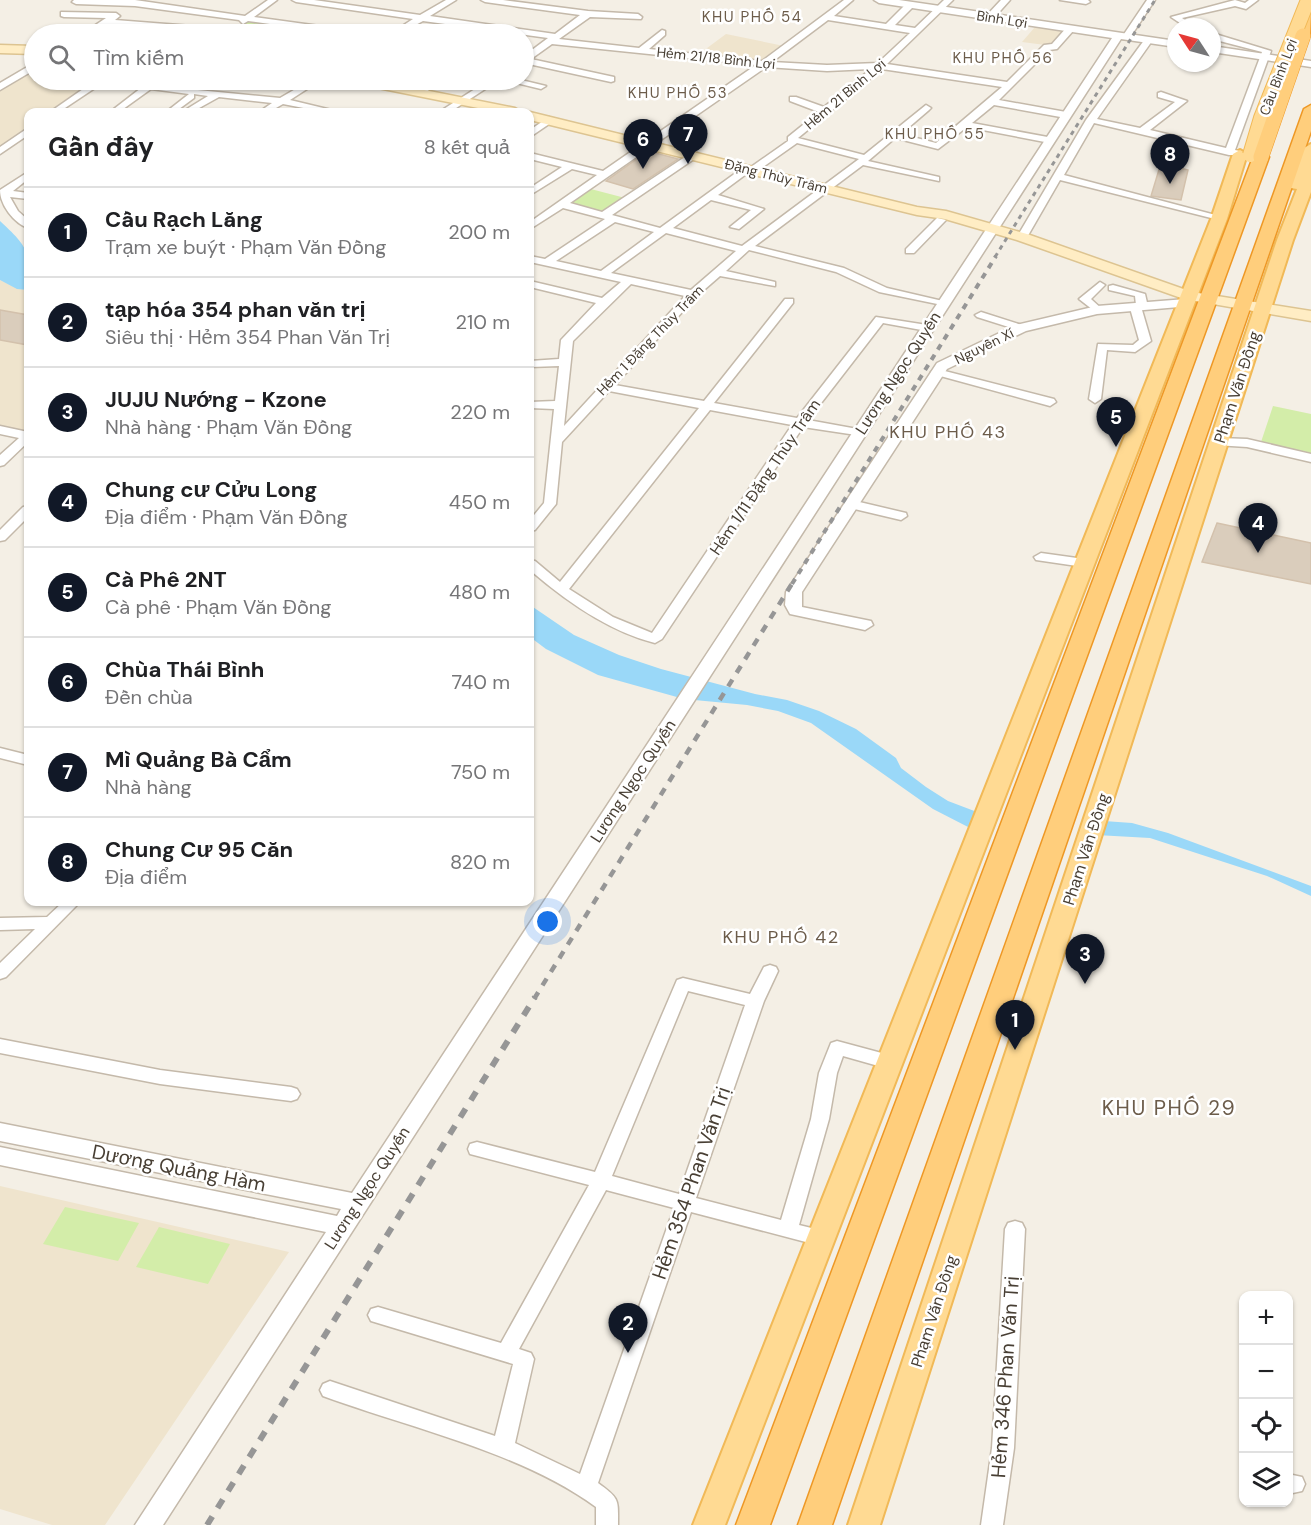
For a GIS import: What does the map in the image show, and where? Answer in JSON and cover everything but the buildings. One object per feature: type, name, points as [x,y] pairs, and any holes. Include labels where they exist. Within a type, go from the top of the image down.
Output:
[{"type":"highway","name":"Cầu Bình Lợi","points":[[1245,154],[1311,16]]},
{"type":"highway","points":[[1306,170],[1311,109]]},
{"type":"highway","points":[[753,1525],[1046,740],[1198,301],[1237,223],[1245,154]]},
{"type":"highway","name":"Phạm Văn Đồng","points":[[815,1525],[1263,243],[1306,170]]},
{"type":"main road","name":"Cầu Bình Lợi","points":[[1245,154],[1299,0]]},
{"type":"main road","name":"Cầu Bình Lợi","points":[[1245,154],[1308,0]]},
{"type":"main road","points":[[0,49],[24,50]]},
{"type":"main road","points":[[410,90],[495,108]]},
{"type":"main road","name":"Đặng Thùy Trâm","points":[[534,117],[917,211],[946,215],[1198,301]]},
{"type":"main road","points":[[1306,170],[1311,148]]},
{"type":"main road","points":[[709,1525],[1084,563],[1198,301],[1219,219],[1245,154]]},
{"type":"main road","name":"Phạm Văn Đồng","points":[[864,1525],[1262,311],[1306,170]]},
{"type":"main road","name":"Đặng Thùy Trâm","points":[[917,211],[941,220],[1022,237],[1198,301]]},
{"type":"main road","points":[[1219,219],[1237,223]]},
{"type":"main road","name":"Nguyễn Xí","points":[[1198,301],[1311,316]]},
{"type":"main road","name":"Nguyễn Xí","points":[[1262,311],[1311,324]]},
{"type":"main road","points":[[1208,398],[1232,402]]},
{"type":"main road","points":[[889,1062],[921,1073]]},
{"type":"street","points":[[238,24],[273,0]]},
{"type":"street","name":"Hẻm 21/18 Bình Lợi","points":[[296,0],[466,24]]},
{"type":"street","points":[[412,24],[452,0]]},
{"type":"street","points":[[485,0],[510,1],[588,14],[638,17]]},
{"type":"street","points":[[534,223],[765,63],[849,0]]},
{"type":"street","name":"Bình Lợi","points":[[879,0],[1167,43]]},
{"type":"street","name":"Hẻm 21 Bình Lợi","points":[[602,275],[709,196],[795,140],[791,139],[880,66],[950,0]]},
{"type":"street","points":[[990,17],[1006,0]]},
{"type":"street","points":[[1064,0],[1086,2]]},
{"type":"street","points":[[1122,37],[1151,0]]},
{"type":"street","points":[[1177,18],[1175,17],[1235,3],[1246,6],[1254,0]]},
{"type":"street","points":[[76,2],[138,2],[283,24]]},
{"type":"street","points":[[103,24],[138,2]]},
{"type":"street","points":[[888,27],[910,5]]},
{"type":"street","points":[[64,14],[116,16]]},
{"type":"street","points":[[534,59],[555,39],[588,14]]},
{"type":"street","points":[[826,17],[916,32]]},
{"type":"street","points":[[106,22],[128,24]]},
{"type":"street","points":[[894,135],[938,146],[992,102],[1047,47],[1054,47],[1070,29]]},
{"type":"street","points":[[642,50],[662,33]]},
{"type":"street","name":"Hẻm 21/18 Bình Lợi","points":[[534,35],[642,50],[827,69],[880,66],[1008,85]]},
{"type":"street","name":"Lương Ngọc Quyến","points":[[148,1525],[1066,115],[1122,37]]},
{"type":"street","points":[[1091,120],[1245,154],[1267,51],[1221,38]]},
{"type":"street","points":[[1022,237],[1091,120],[1148,41]]},
{"type":"street","points":[[1221,50],[1311,64]]},
{"type":"street","points":[[534,66],[594,80],[601,76],[611,79]]},
{"type":"street","points":[[0,87],[24,72]]},
{"type":"street","points":[[534,85],[541,86]]},
{"type":"street","points":[[60,108],[86,90]]},
{"type":"street","points":[[120,108],[145,90]]},
{"type":"street","points":[[178,90],[281,101],[315,108]]},
{"type":"street","points":[[270,108],[300,90]]},
{"type":"street","points":[[450,108],[478,90]]},
{"type":"street","points":[[176,108],[198,92]]},
{"type":"street","points":[[193,108],[218,94]]},
{"type":"street","points":[[1143,130],[1182,101],[1161,95]]},
{"type":"street","points":[[992,102],[1066,115]]},
{"type":"street","points":[[791,104],[822,113]]},
{"type":"street","points":[[1131,128],[1158,107],[1170,110]]},
{"type":"street","name":"Hẻm 1 Đặng Thùy Trâm","points":[[558,440],[604,387],[693,294],[762,234],[863,160],[926,108]]},
{"type":"street","points":[[534,131],[549,120]]},
{"type":"street","points":[[964,124],[1050,140]]},
{"type":"street","points":[[0,151],[24,134]]},
{"type":"street","points":[[795,140],[936,179]]},
{"type":"street","points":[[546,263],[694,155]]},
{"type":"street","points":[[534,157],[605,174]]},
{"type":"street","points":[[534,189],[570,166]]},
{"type":"street","points":[[1056,176],[1219,219]]},
{"type":"street","points":[[2,194],[24,179]]},
{"type":"street","points":[[2,194],[24,196]]},
{"type":"street","points":[[2,194],[14,213],[24,222]]},
{"type":"street","points":[[709,196],[759,209],[735,227],[762,234]]},
{"type":"street","points":[[561,204],[662,230],[840,270],[883,290],[943,304]]},
{"type":"street","points":[[910,251],[941,220]]},
{"type":"street","points":[[534,260],[693,294]]},
{"type":"street","points":[[718,272],[771,284]]},
{"type":"street","points":[[534,522],[550,504],[567,340],[629,280]]},
{"type":"street","points":[[534,285],[604,302]]},
{"type":"street","points":[[1096,310],[1084,299],[1100,285]]},
{"type":"street","points":[[1095,399],[1101,346],[1135,349],[1144,341],[1139,307],[1140,294],[1113,288]]},
{"type":"street","points":[[534,567],[561,590],[789,301]]},
{"type":"street","name":"Nguyễn Xí","points":[[865,625],[796,610],[793,605],[794,592],[942,366],[1021,328],[1096,310],[1198,301]]},
{"type":"street","points":[[981,315],[1021,328]]},
{"type":"street","name":"Hẻm 1/11 Đặng Thùy Trâm","points":[[561,590],[608,620],[655,639],[800,422],[880,319],[927,328]]},
{"type":"street","points":[[534,364],[565,362]]},
{"type":"street","points":[[937,372],[1050,402]]},
{"type":"street","points":[[604,387],[859,433]]},
{"type":"street","points":[[534,405],[562,405]]},
{"type":"street","points":[[0,430],[24,435]]},
{"type":"street","points":[[0,462],[24,440]]},
{"type":"street","points":[[1219,442],[1247,443],[1311,458]]},
{"type":"street","points":[[534,506],[550,504]]},
{"type":"street","points":[[851,504],[902,516]]},
{"type":"street","points":[[0,537],[24,514]]},
{"type":"street","points":[[1041,557],[1084,563]]},
{"type":"street","points":[[0,753],[24,759]]},
{"type":"street","points":[[0,973],[68,906]]},
{"type":"street","points":[[0,924],[49,923]]},
{"type":"street","name":"Hẻm 354 Phan Văn Trị","points":[[586,1487],[755,1001],[770,971]]},
{"type":"street","points":[[506,1354],[601,1181],[683,984],[755,1001]]},
{"type":"street","points":[[0,1046],[160,1077],[291,1094]]},
{"type":"street","points":[[788,1230],[820,1119],[828,1073],[837,1048],[889,1062]]},
{"type":"street","name":"Dương Quảng Hàm","points":[[0,1132],[357,1203]]},
{"type":"street","points":[[477,1149],[820,1238]]},
{"type":"street","name":"Dương Quảng Hàm","points":[[0,1156],[342,1226]]},
{"type":"street","name":"Hẻm 346 Phan Văn Trị","points":[[992,1525],[1003,1448],[1015,1229]]},
{"type":"street","points":[[378,1316],[524,1359],[503,1448]]},
{"type":"street","points":[[330,1390],[503,1448],[586,1487],[607,1502],[607,1525]]},
{"type":"shaded area","points":[[1035,27],[1066,32],[1053,46],[1022,42]]},
{"type":"shaded area","points":[[726,34],[784,46],[762,61],[699,54]]},
{"type":"shaded area","points":[[24,76],[24,90],[81,90],[55,108],[24,108],[24,130],[0,147],[0,91]]},
{"type":"shaded area","points":[[0,280],[24,289],[24,432],[0,428]]},
{"type":"shaded area","points":[[0,1186],[289,1252],[105,1525],[52,1525],[0,1509]]},
{"type":"green space","points":[[252,21],[273,24],[244,24]]},
{"type":"green space","points":[[587,188],[629,199],[602,215],[562,204]]},
{"type":"green space","points":[[1273,406],[1311,414],[1311,454],[1261,442]]},
{"type":"green space","points":[[65,1207],[139,1223],[118,1261],[43,1244]]},
{"type":"green space","points":[[159,1227],[230,1244],[208,1284],[136,1267]]},
{"type":"water","points":[[0,221],[24,248],[24,290],[17,289],[0,280]]},
{"type":"water","points":[[534,608],[574,635],[619,655],[661,669],[755,694],[787,700],[819,711],[856,729],[896,758],[901,768],[926,787],[948,801],[977,812],[1132,823],[1168,833],[1311,886],[1311,896],[1267,876],[1150,838],[970,828],[933,809],[811,723],[778,711],[747,705],[684,699],[598,675],[546,649],[534,640]]},
{"type":"pier","points":[[980,809],[1103,817],[1096,838],[971,831]]},
{"type":"railway","points":[[995,257],[1155,0]]},
{"type":"railway","points":[[792,584],[996,256]]},
{"type":"railway","points":[[534,999],[793,582]]},
{"type":"railway","points":[[207,1525],[535,997]]},
{"type":"place","name":"Mì Quảng Bà Cẩm","points":[[688,164]]},
{"type":"place","name":"Chùa Thái Bình","points":[[643,169]]},
{"type":"place","name":"Chung Cư 95 Căn","points":[[1170,184]]},
{"type":"place","name":"Cà Phê 2NT","points":[[1116,447]]},
{"type":"place","name":"Chung cư Cửu Long","points":[[1258,553]]},
{"type":"place","name":"JUJU Nướng - Kzone","points":[[1085,984]]},
{"type":"place","name":"Cầu Rạch Lăng","points":[[1015,1050]]},
{"type":"place","name":"tạp hóa 354 phan văn trị","points":[[628,1353]]},
{"type":"district","name":"KHU PHỐ 54","points":[[752,17]]},
{"type":"district","name":"KHU PHỐ 56","points":[[1003,58]]},
{"type":"district","name":"KHU PHỐ 53","points":[[678,93]]},
{"type":"district","name":"KHU PHỐ 55","points":[[935,134]]},
{"type":"district","name":"KHU PHỐ 43","points":[[948,432]]},
{"type":"district","name":"KHU PHỐ 42","points":[[781,937]]},
{"type":"district","name":"KHU PHỐ 29","points":[[1169,1108]]}]
